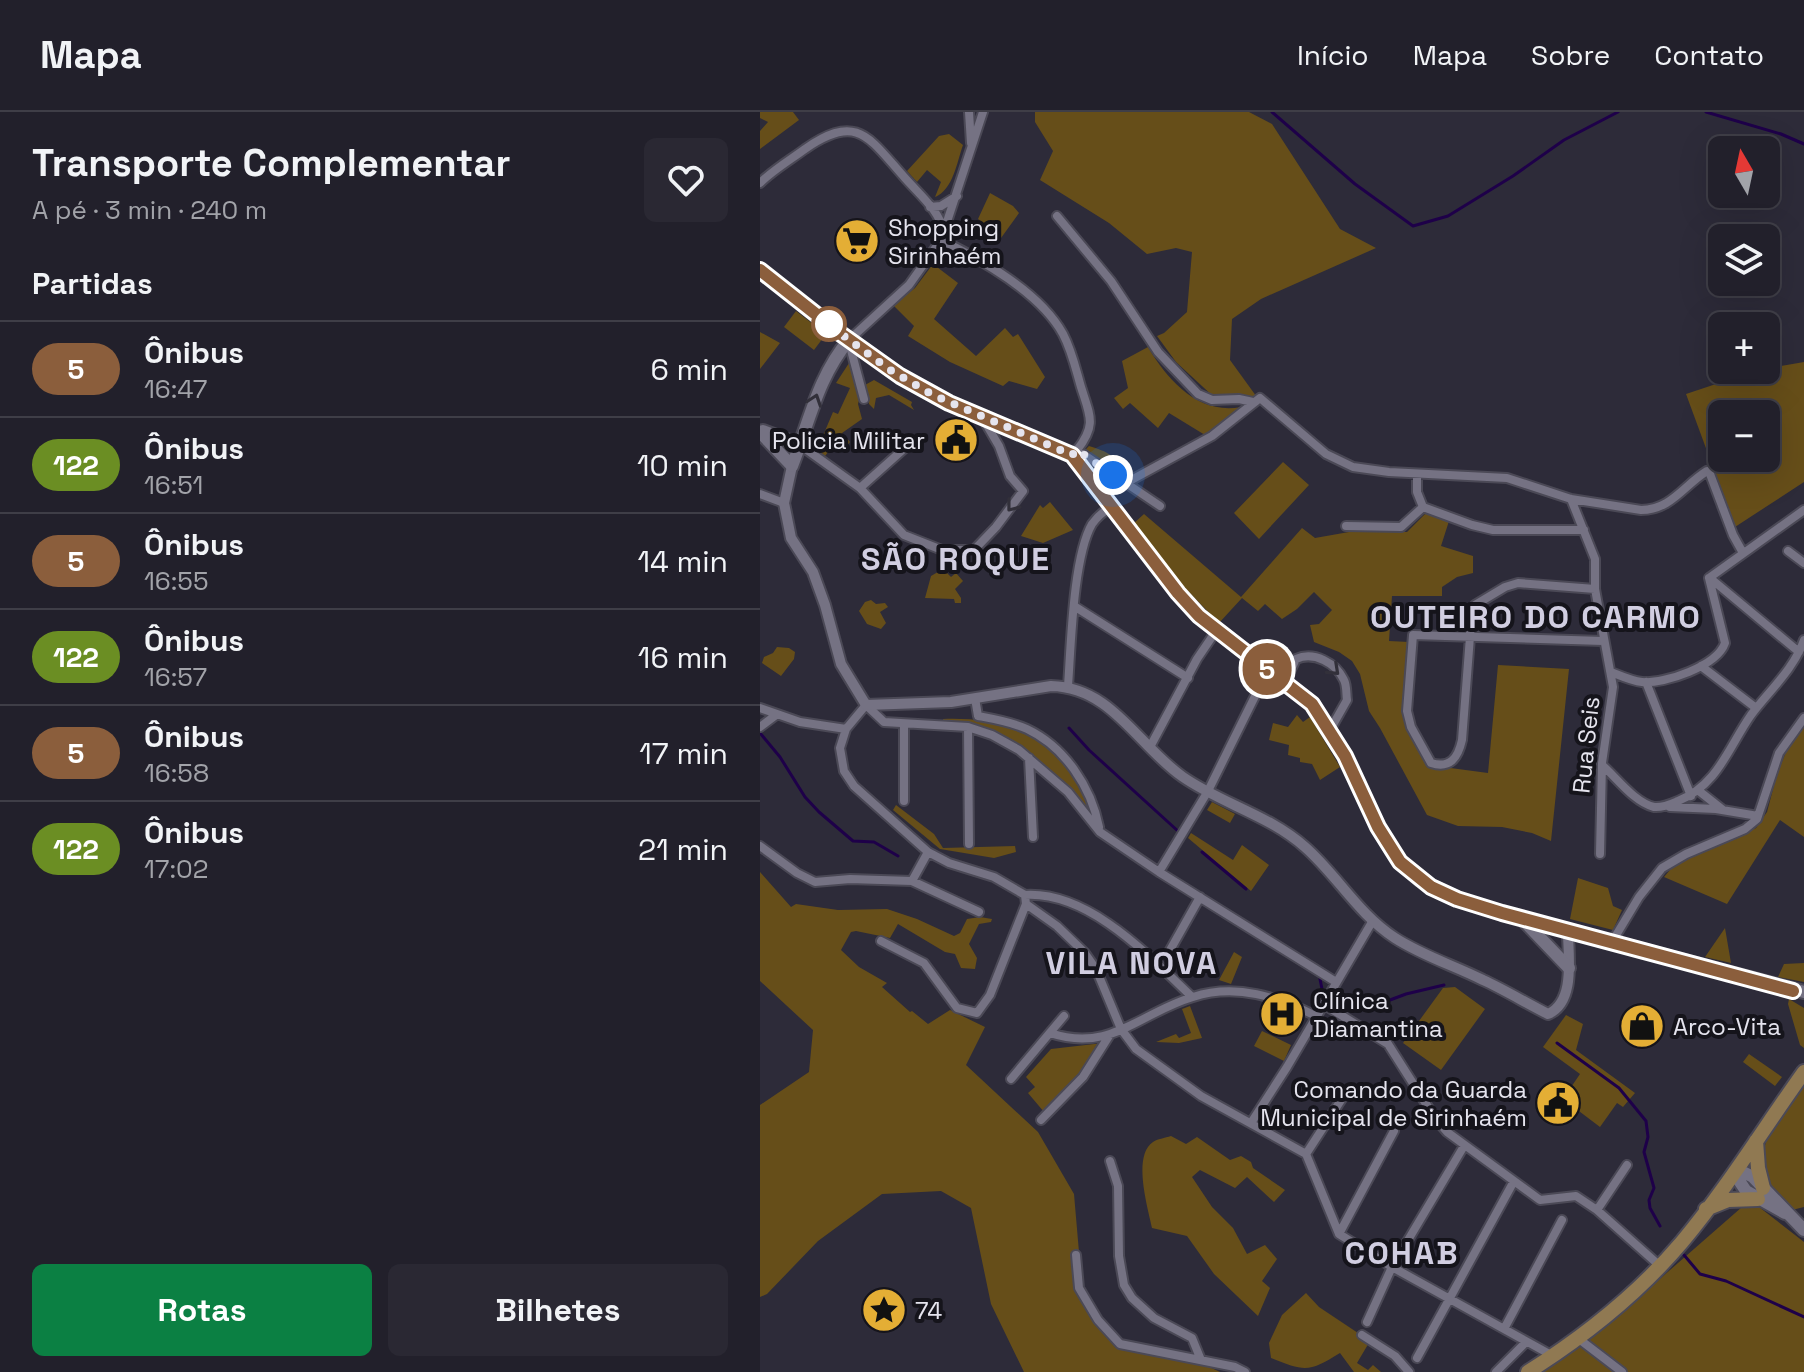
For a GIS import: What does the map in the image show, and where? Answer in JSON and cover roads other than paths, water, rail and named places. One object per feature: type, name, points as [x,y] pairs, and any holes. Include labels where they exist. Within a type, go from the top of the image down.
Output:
[{"type":"main road","points":[[760,270],[851,341],[922,389],[1074,453],[1111,507],[1178,593],[1216,631],[1312,704],[1330,730],[1396,858],[1431,887],[1457,899],[1523,919],[1800,993]]},
{"type":"main road","points":[[760,431],[792,466],[828,369],[851,341]]},
{"type":"main road","points":[[760,431],[800,445]]},
{"type":"main road","points":[[1523,919],[1569,968]]},
{"type":"main road","points":[[1528,1372],[1579,1339],[1660,1266],[1734,1173],[1804,1072]]},
{"type":"main road","points":[[1756,1141],[1761,1193]]},
{"type":"main road","points":[[1734,1173],[1742,1188],[1761,1193],[1804,1230]]},
{"type":"main road","points":[[1706,1209],[1728,1200],[1761,1193]]},
{"type":"street","points":[[969,112],[971,152]]},
{"type":"street","points":[[864,399],[851,341],[909,285],[943,237],[983,112]]},
{"type":"street","points":[[761,180],[825,135],[838,130],[850,131],[874,143],[939,217],[943,237],[1009,280],[1057,325],[1068,345],[1091,420],[1088,436],[1074,453],[1160,506]]},
{"type":"street","points":[[930,207],[941,206],[957,196]]},
{"type":"street","points":[[1057,216],[1111,281],[1158,352],[1198,394],[1212,400],[1253,402]]},
{"type":"street","points":[[1124,484],[1204,441],[1260,398],[1336,460],[1362,469],[1507,478],[1598,505],[1652,510],[1665,505],[1707,471],[1743,553]]},
{"type":"street","points":[[800,445],[860,488],[894,527],[911,540],[942,550],[974,550],[1023,491],[1010,476],[999,446],[982,416]]},
{"type":"street","points":[[860,488],[907,446]]},
{"type":"street","points":[[792,466],[784,503],[791,538],[817,581],[841,664],[866,705],[881,720],[968,727],[992,735],[1029,758],[1068,792],[1100,832],[1336,982]]},
{"type":"street","points":[[1417,474],[1417,492],[1423,507],[1472,525],[1493,530],[1584,530]]},
{"type":"street","points":[[760,494],[784,503]]},
{"type":"street","points":[[1571,499],[1595,559],[1595,589],[1524,583],[1505,587],[1475,605],[1472,611],[1471,637],[1459,753],[1448,764],[1431,763],[1411,727],[1407,711],[1413,635],[1471,637],[1603,641]]},
{"type":"street","points":[[1068,686],[1074,606],[1087,537],[1094,521],[1111,507]]},
{"type":"street","points":[[1346,526],[1401,527],[1423,507]]},
{"type":"street","points":[[1709,578],[1804,510]]},
{"type":"street","points":[[1788,551],[1804,563]]},
{"type":"street","points":[[1709,578],[1799,652]]},
{"type":"street","points":[[1611,672],[1646,682],[1701,666],[1714,658],[1725,643],[1709,578]]},
{"type":"street","name":"Rua Seis","points":[[1595,589],[1613,687],[1602,765],[1600,854]]},
{"type":"street","points":[[1074,606],[1188,678]]},
{"type":"street","points":[[1150,747],[1205,644],[1216,631]]},
{"type":"street","points":[[1661,807],[1695,793],[1721,767],[1756,708],[1799,652],[1804,640]]},
{"type":"street","points":[[1285,682],[1296,659],[1311,654],[1342,677],[1347,700],[1330,730]]},
{"type":"street","points":[[1701,666],[1756,708]]},
{"type":"street","points":[[1159,872],[1208,791],[1268,670]]},
{"type":"street","points":[[1646,682],[1695,793],[1724,810]]},
{"type":"street","points":[[1553,1356],[1392,1267],[1339,1234],[1306,1154],[1201,1096],[1136,1049],[1121,1029],[1096,969],[1084,952],[1057,926],[994,877],[949,863],[928,852],[849,780],[840,754],[846,729],[866,705],[951,702],[1027,688],[1068,686],[1104,703],[1181,776],[1286,831],[1314,856],[1372,922],[1431,959],[1481,979],[1548,1014],[1555,1010],[1567,988],[1568,931]]},
{"type":"street","points":[[975,698],[978,716],[1031,731],[1072,766],[1093,802],[1100,832]]},
{"type":"street","points":[[760,708],[776,715],[846,729]]},
{"type":"street","points":[[760,727],[776,715]]},
{"type":"street","points":[[1612,942],[1639,897],[1662,868],[1686,854],[1745,829],[1758,816],[1779,753],[1804,718]]},
{"type":"street","points":[[904,724],[904,801]]},
{"type":"street","points":[[968,727],[969,844]]},
{"type":"street","points":[[1029,758],[1033,837]]},
{"type":"street","points":[[1602,765],[1642,801],[1661,807],[1724,810],[1758,816]]},
{"type":"street","points":[[760,846],[815,882],[850,879],[912,881],[979,912]]},
{"type":"street","points":[[912,881],[928,852]]},
{"type":"street","points":[[1026,900],[1051,897],[1085,908],[1192,997]]},
{"type":"street","points":[[1169,952],[1200,897]]},
{"type":"street","points":[[881,941],[924,963],[957,1008],[977,1013],[990,995],[1026,900]]},
{"type":"street","points":[[1251,1123],[1372,922]]},
{"type":"street","points":[[1050,1033],[1078,1040],[1109,1036],[1192,997],[1217,992],[1269,996],[1316,1016]]},
{"type":"street","points":[[1327,998],[1388,1044],[1441,1126],[1464,1146],[1540,1200],[1576,1196],[1597,1210],[1660,1266]]},
{"type":"street","points":[[1011,1079],[1064,1016]]},
{"type":"street","points":[[1041,1120],[1083,1077],[1109,1036]]},
{"type":"street","points":[[1306,1154],[1345,1094]]},
{"type":"street","points":[[1339,1234],[1394,1131]]},
{"type":"street","points":[[1367,1322],[1392,1267],[1464,1146]]},
{"type":"street","points":[[1110,1161],[1118,1186],[1119,1256],[1124,1285],[1132,1298],[1154,1318],[1192,1338],[1201,1360]]},
{"type":"street","points":[[1597,1210],[1627,1165]]},
{"type":"street","points":[[1417,1358],[1514,1181]]},
{"type":"street","points":[[1504,1329],[1562,1220]]},
{"type":"street","points":[[1076,1255],[1079,1288],[1098,1320],[1120,1344],[1235,1367],[1245,1372]]},
{"type":"street","points":[[1362,1335],[1395,1356],[1409,1372]]},
{"type":"street","points":[[1579,1339],[1622,1372]]},
{"type":"street","points":[[1496,1372],[1526,1342]]},
{"type":"waterway","points":[[1272,112],[1355,184],[1413,226],[1448,216],[1564,140],[1618,112]]},
{"type":"waterway","points":[[1706,112],[1804,144]]},
{"type":"waterway","points":[[1069,728],[1179,832]]},
{"type":"waterway","points":[[760,733],[819,812],[853,841],[874,842],[898,856]]},
{"type":"waterway","points":[[1202,852],[1246,889]]},
{"type":"waterway","points":[[1320,979],[1323,994]]},
{"type":"waterway","points":[[1357,1007],[1374,1006],[1444,985]]},
{"type":"waterway","points":[[1557,1043],[1619,1088],[1646,1121],[1648,1137],[1644,1152],[1654,1188],[1649,1200],[1650,1208],[1660,1226]]},
{"type":"waterway","points":[[1684,1255],[1700,1274],[1726,1281],[1804,1317]]},
{"type":"place","name":"Shopping Sirinhaém","points":[[857,241]]},
{"type":"place","name":"Policia Militar","points":[[956,440]]},
{"type":"place","name":"Clínica Diamantina","points":[[1282,1014]]},
{"type":"place","name":"Arco-Vita","points":[[1642,1026]]},
{"type":"place","name":"Comando da Guarda Municipal de Sirinhaém","points":[[1558,1103]]},
{"type":"place","name":"74","points":[[884,1310]]},
{"type":"district","name":"SÃO ROQUE","points":[[956,559]]},
{"type":"district","name":"OUTEIRO DO CARMO","points":[[1536,617]]},
{"type":"district","name":"VILA NOVA","points":[[1132,963]]},
{"type":"district","name":"COHAB","points":[[1402,1253]]}]
